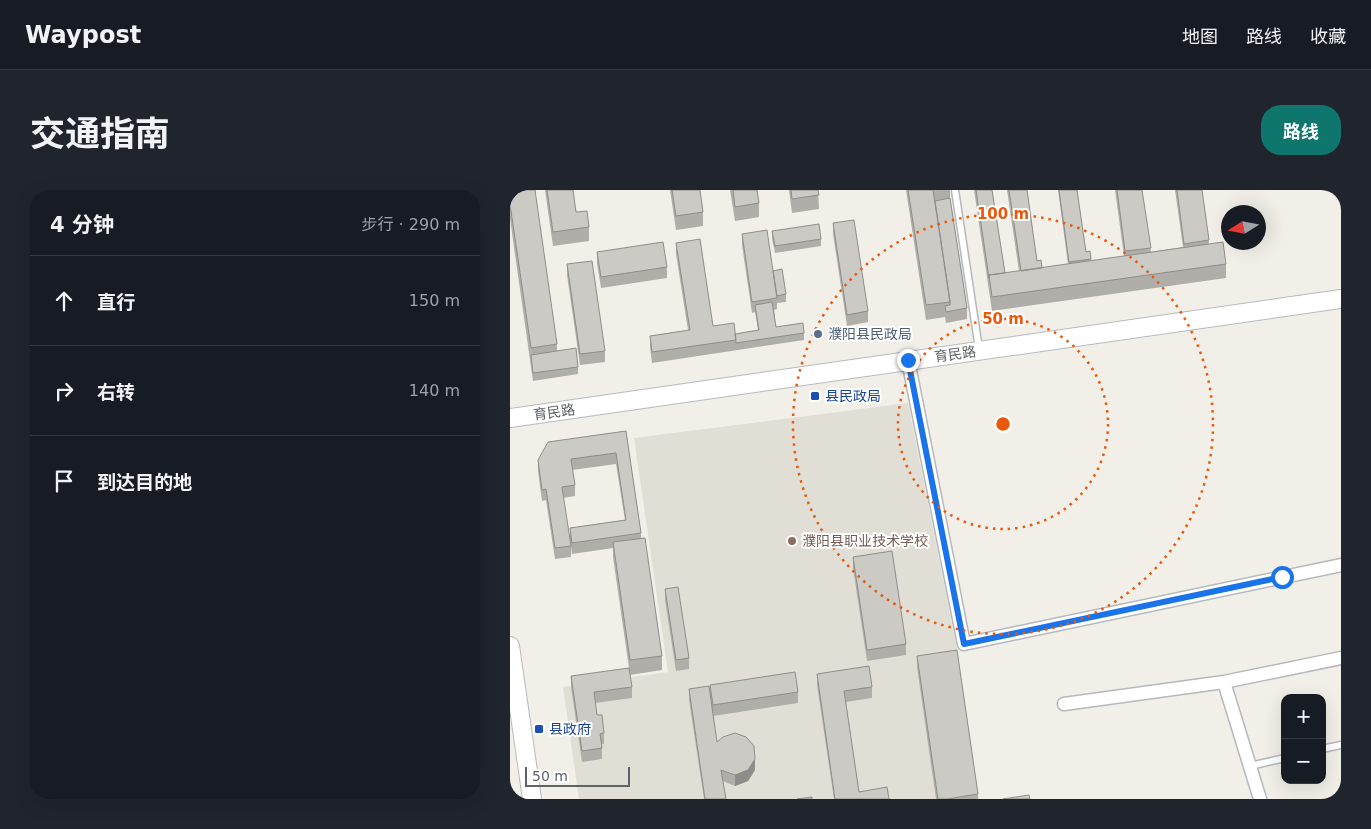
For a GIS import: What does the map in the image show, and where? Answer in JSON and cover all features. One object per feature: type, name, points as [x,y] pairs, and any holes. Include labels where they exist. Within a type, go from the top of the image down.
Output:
[{"type":"street","name":"育民路","points":[[510,418],[1341,298]]},
{"type":"street","points":[[908,360],[964,644],[1341,564]]},
{"type":"street","points":[[510,646],[532,799]]},
{"type":"street","points":[[1064,704],[1224,682],[1341,658]]},
{"type":"street","points":[[1224,682],[1260,799]]},
{"type":"lane","points":[[955,190],[979,350]]},
{"type":"lane","points":[[1326,748],[1341,745]]},
{"type":"lane","points":[[1250,766],[1281,759]]},
{"type":"shaded area","name":"濮阳县职业技术学校","points":[[908,403],[956,644],[979,799],[579,799],[563,687],[668,672],[634,438]]},
{"type":"building","points":[[510,190],[535,190],[557,344],[531,348],[510,204]]},
{"type":"building","points":[[547,190],[573,190],[576,212],[587,211],[589,227],[553,232]]},
{"type":"building","points":[[672,190],[700,190],[703,212],[676,216]]},
{"type":"building","points":[[733,190],[757,190],[759,203],[735,207]]},
{"type":"building","points":[[791,190],[818,190],[819,195],[792,199]]},
{"type":"building","points":[[908,190],[933,190],[950,302],[926,305]]},
{"type":"building","points":[[976,190],[992,190],[1005,273],[989,275],[989,278]]},
{"type":"building","points":[[1009,190],[1027,190],[1037,261],[1041,260],[1042,268],[1021,271]]},
{"type":"building","points":[[1059,190],[1077,190],[1086,252],[1090,251],[1091,259],[1069,262]]},
{"type":"building","points":[[1117,190],[1142,190],[1151,248],[1125,251]]},
{"type":"building","points":[[1177,190],[1202,190],[1209,240],[1184,244]]},
{"type":"building","points":[[950,198],[967,308],[946,312],[945,306],[950,305],[950,302],[935,201]]},
{"type":"building","points":[[854,220],[868,311],[847,315],[833,223]]},
{"type":"building","points":[[819,224],[821,239],[775,246],[772,231]]},
{"type":"building","points":[[767,230],[777,298],[752,302],[742,234]]},
{"type":"building","points":[[700,239],[713,326],[734,323],[736,340],[652,352],[650,336],[690,330],[676,243]]},
{"type":"building","points":[[663,242],[667,267],[601,277],[597,252]]},
{"type":"building","points":[[1221,242],[1221,250],[1224,250],[1226,264],[992,297],[989,275]]},
{"type":"building","points":[[592,261],[605,351],[580,354],[567,264]]},
{"type":"building","points":[[782,269],[786,294],[777,296],[773,271]]},
{"type":"building","points":[[772,302],[776,327],[803,323],[804,333],[736,343],[735,334],[759,330],[755,305]]},
{"type":"building","points":[[576,348],[578,367],[533,373],[531,355]]},
{"type":"building","points":[[626,431],[641,533],[572,543],[570,528],[626,520],[616,453],[571,459],[575,485],[562,487],[571,546],[555,548],[546,489],[542,490],[538,460],[548,442]]},
{"type":"building","points":[[645,538],[662,656],[630,660],[613,542]]},
{"type":"building","points":[[892,551],[906,644],[867,650],[853,557]]},
{"type":"building","points":[[678,587],[689,658],[676,660],[665,589]]},
{"type":"building","points":[[957,650],[978,794],[938,799],[917,656]]},
{"type":"building","points":[[869,666],[872,687],[844,691],[859,792],[887,787],[889,799],[835,799],[817,674]]},
{"type":"building","points":[[629,668],[632,687],[594,692],[597,715],[602,715],[604,733],[600,734],[602,748],[582,751],[571,676]]},
{"type":"building","points":[[795,672],[798,692],[713,705],[710,685]]},
{"type":"building","points":[[709,686],[717,742],[723,737],[735,733],[746,737],[754,746],[755,759],[748,770],[735,775],[721,770],[726,799],[705,799],[689,689]]},
{"type":"building","points":[[1029,795],[1030,799],[1003,799]]},
{"type":"place","name":"濮阳县民政局","points":[[818,334]]},
{"type":"place","name":"县民政局","points":[[815,396]]},
{"type":"place","name":"濮阳县职业技术学校","points":[[792,541]]},
{"type":"place","name":"县政府","points":[[539,729]]},
{"type":"route","points":[[908,360],[964,644],[1282,577]]}]
